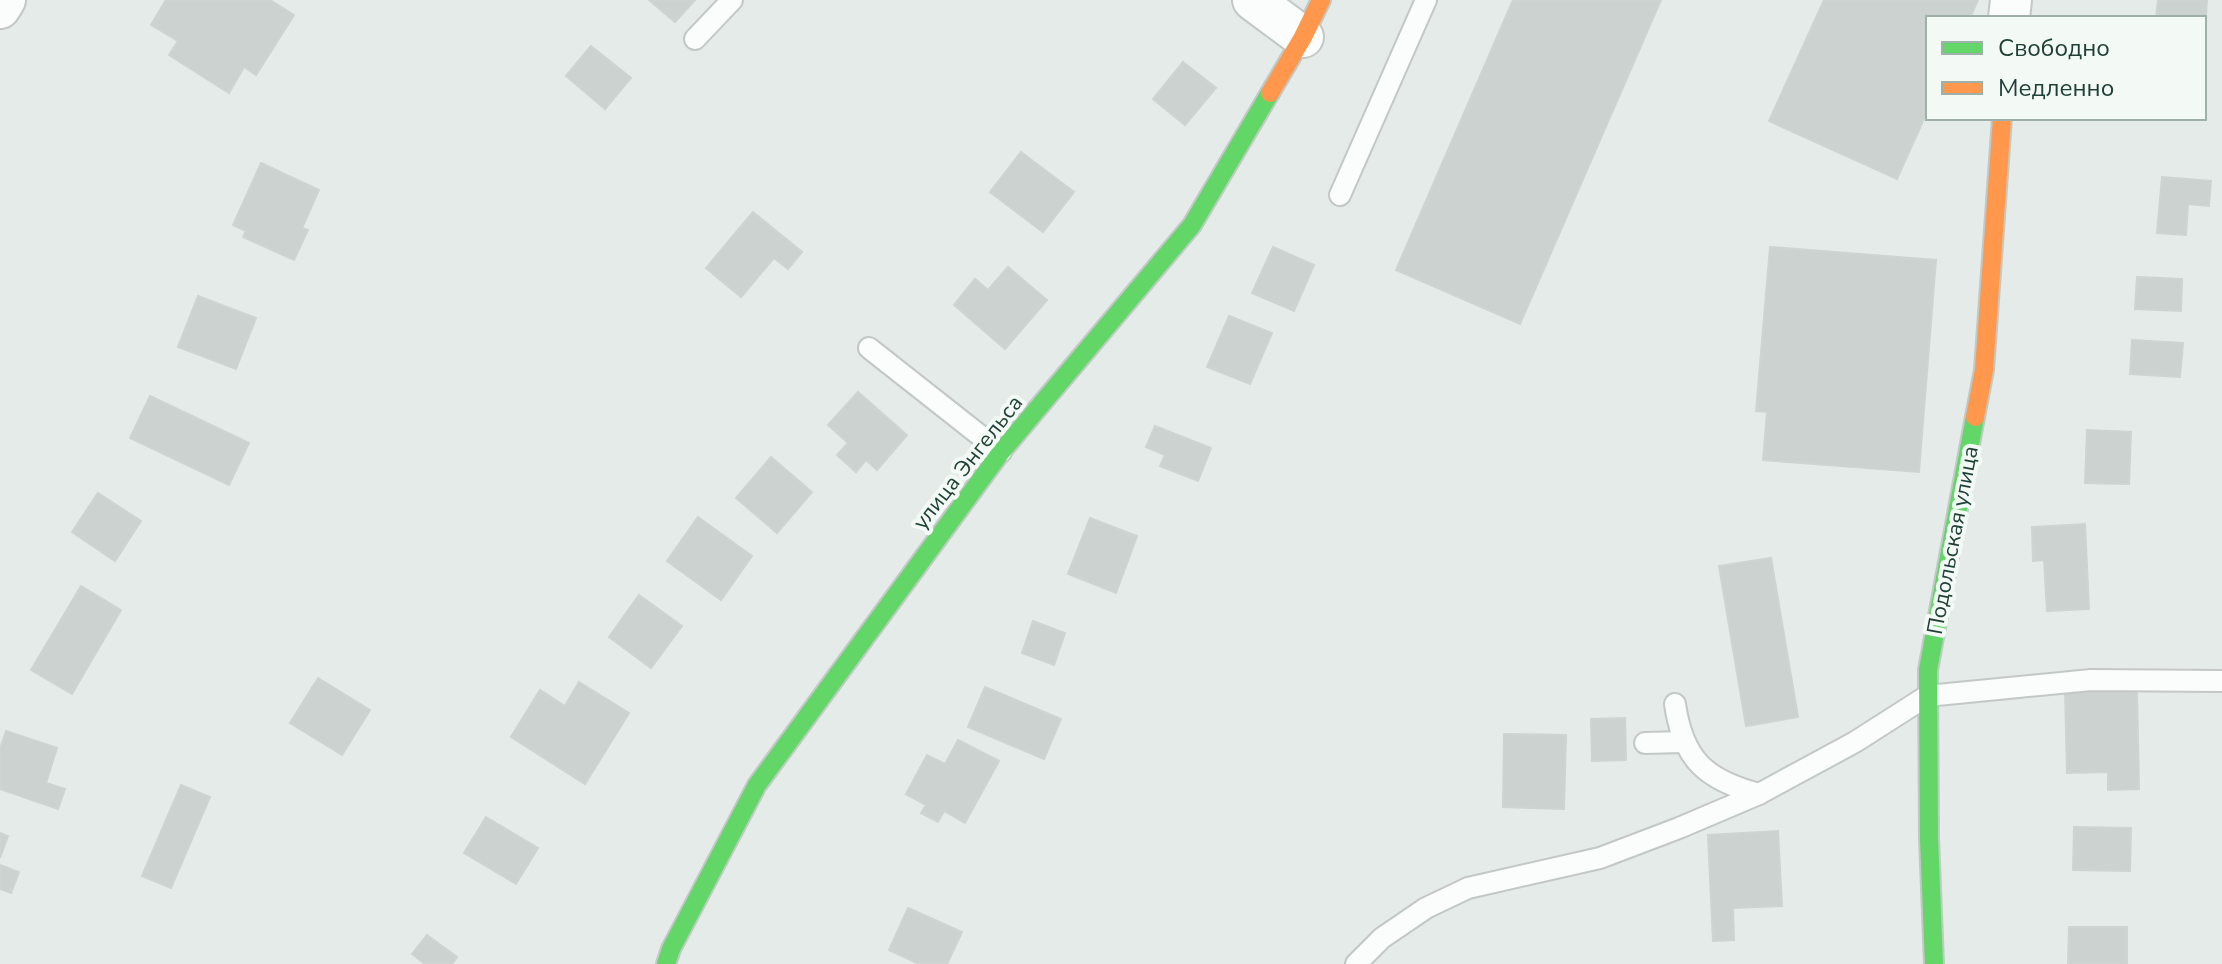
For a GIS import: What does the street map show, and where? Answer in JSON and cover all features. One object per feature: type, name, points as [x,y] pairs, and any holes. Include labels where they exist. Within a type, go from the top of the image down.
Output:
[{"type":"street","points":[[0,8],[5,0]]},
{"type":"street","points":[[1253,0],[1303,37]]},
{"type":"street","name":"улица Энгельса","points":[[666,964],[757,785],[1001,452],[1192,225],[1303,37],[1321,0]]},
{"type":"street","name":"Подольская улица","points":[[1934,964],[1928,670],[1984,370],[2002,120]]},
{"type":"lane","points":[[695,39],[732,0]]},
{"type":"lane","points":[[1340,195],[1426,0]]},
{"type":"lane","points":[[869,348],[1001,452]]},
{"type":"lane","points":[[1356,964],[1382,938],[1426,908],[1468,888],[1600,858],[1759,794],[1855,742],[1927,696],[2091,680],[2222,681]]},
{"type":"lane","points":[[1675,704],[1683,742],[1695,759],[1722,782],[1759,794]]},
{"type":"lane","points":[[1645,743],[1683,742]]},
{"type":"building","points":[[166,0],[270,0],[294,15],[256,75],[244,67],[229,93],[169,55],[178,41],[151,25]]},
{"type":"building","points":[[649,0],[695,0],[675,22]]},
{"type":"building","points":[[1513,0],[1661,0],[1520,324],[1396,270]]},
{"type":"building","points":[[1824,0],[1978,0],[1971,16],[1926,16],[1926,114],[1897,179],[1769,121]]},
{"type":"building","points":[[2158,0],[2207,0],[2206,16],[2156,16]]},
{"type":"building","points":[[591,46],[631,78],[605,109],[566,76]]},
{"type":"building","points":[[1183,62],[1216,88],[1185,125],[1153,99]]},
{"type":"building","points":[[1021,152],[1074,192],[1043,232],[990,192]]},
{"type":"building","points":[[261,163],[319,190],[302,228],[308,230],[294,260],[243,237],[246,231],[233,225]]},
{"type":"building","points":[[2162,177],[2211,181],[2209,206],[2188,204],[2186,235],[2157,233]]},
{"type":"building","points":[[753,212],[802,252],[788,269],[774,258],[741,297],[706,268]]},
{"type":"building","points":[[1273,247],[1314,265],[1294,311],[1252,293]]},
{"type":"building","points":[[1770,247],[1936,260],[1919,472],[1763,460],[1767,412],[1756,411]]},
{"type":"building","points":[[1008,267],[1047,300],[1005,349],[954,305],[975,279],[988,290]]},
{"type":"building","points":[[2137,277],[2182,279],[2181,311],[2135,309]]},
{"type":"building","points":[[198,296],[256,318],[236,369],[178,347]]},
{"type":"building","points":[[1229,316],[1272,333],[1250,384],[1207,367]]},
{"type":"building","points":[[2132,340],[2183,343],[2180,377],[2130,374]]},
{"type":"building","points":[[858,392],[907,435],[877,470],[866,460],[856,472],[837,455],[848,443],[828,425]]},
{"type":"building","points":[[150,396],[249,443],[229,485],[130,438]]},
{"type":"building","points":[[1155,426],[1211,448],[1198,481],[1160,466],[1165,455],[1146,447]]},
{"type":"building","points":[[2087,430],[2131,432],[2129,484],[2085,483]]},
{"type":"building","points":[[771,457],[812,492],[777,533],[736,498]]},
{"type":"building","points":[[98,493],[141,521],[115,561],[72,532]]},
{"type":"building","points":[[698,517],[752,556],[721,600],[667,561]]},
{"type":"building","points":[[1090,518],[1137,536],[1116,593],[1068,574]]},
{"type":"building","points":[[2085,524],[2089,609],[2047,611],[2044,560],[2033,561],[2032,527]]},
{"type":"building","points":[[1771,558],[1798,717],[1746,726],[1719,566]]},
{"type":"building","points":[[81,586],[121,610],[72,694],[31,670]]},
{"type":"building","points":[[639,595],[682,626],[651,668],[609,637]]},
{"type":"building","points":[[1033,621],[1065,633],[1054,665],[1022,653]]},
{"type":"building","points":[[318,678],[370,710],[342,755],[290,723]]},
{"type":"building","points":[[579,682],[629,713],[585,784],[511,737],[540,690],[565,706]]},
{"type":"building","points":[[985,687],[1061,719],[1044,759],[968,727]]},
{"type":"building","points":[[2137,691],[2139,789],[2108,790],[2108,772],[2067,773],[2065,692]]},
{"type":"building","points":[[1625,718],[1626,760],[1592,761],[1591,719]]},
{"type":"building","points":[[6,731],[57,748],[46,783],[65,789],[58,809],[0,789],[0,749]]},
{"type":"building","points":[[1504,734],[1566,735],[1564,809],[1503,807]]},
{"type":"building","points":[[958,740],[999,761],[965,823],[944,811],[938,822],[921,813],[926,805],[906,794],[927,755],[945,764]]},
{"type":"building","points":[[181,785],[210,797],[171,888],[142,876]]},
{"type":"building","points":[[486,817],[538,848],[516,884],[464,853]]},
{"type":"building","points":[[2074,827],[2131,828],[2130,871],[2073,870]]},
{"type":"building","points":[[1778,831],[1782,906],[1733,908],[1734,940],[1713,941],[1708,835]]},
{"type":"building","points":[[0,833],[8,836],[0,858]]},
{"type":"building","points":[[0,865],[19,872],[11,893],[0,889]]},
{"type":"building","points":[[908,908],[962,932],[947,964],[919,964],[889,950]]},
{"type":"building","points":[[2069,927],[2127,927],[2127,964],[2068,964]]},
{"type":"building","points":[[427,935],[457,957],[452,964],[425,964],[412,954]]},
{"type":"traffic: fast","points":[[666,964],[757,785],[1001,452],[1192,225],[1270,93]]},
{"type":"traffic: fast","points":[[1934,964],[1929,838],[1928,670],[1975,417]]},
{"type":"traffic: slow","points":[[1270,93],[1321,0]]},
{"type":"traffic: slow","points":[[1975,417],[1984,370],[2002,120]]}]
